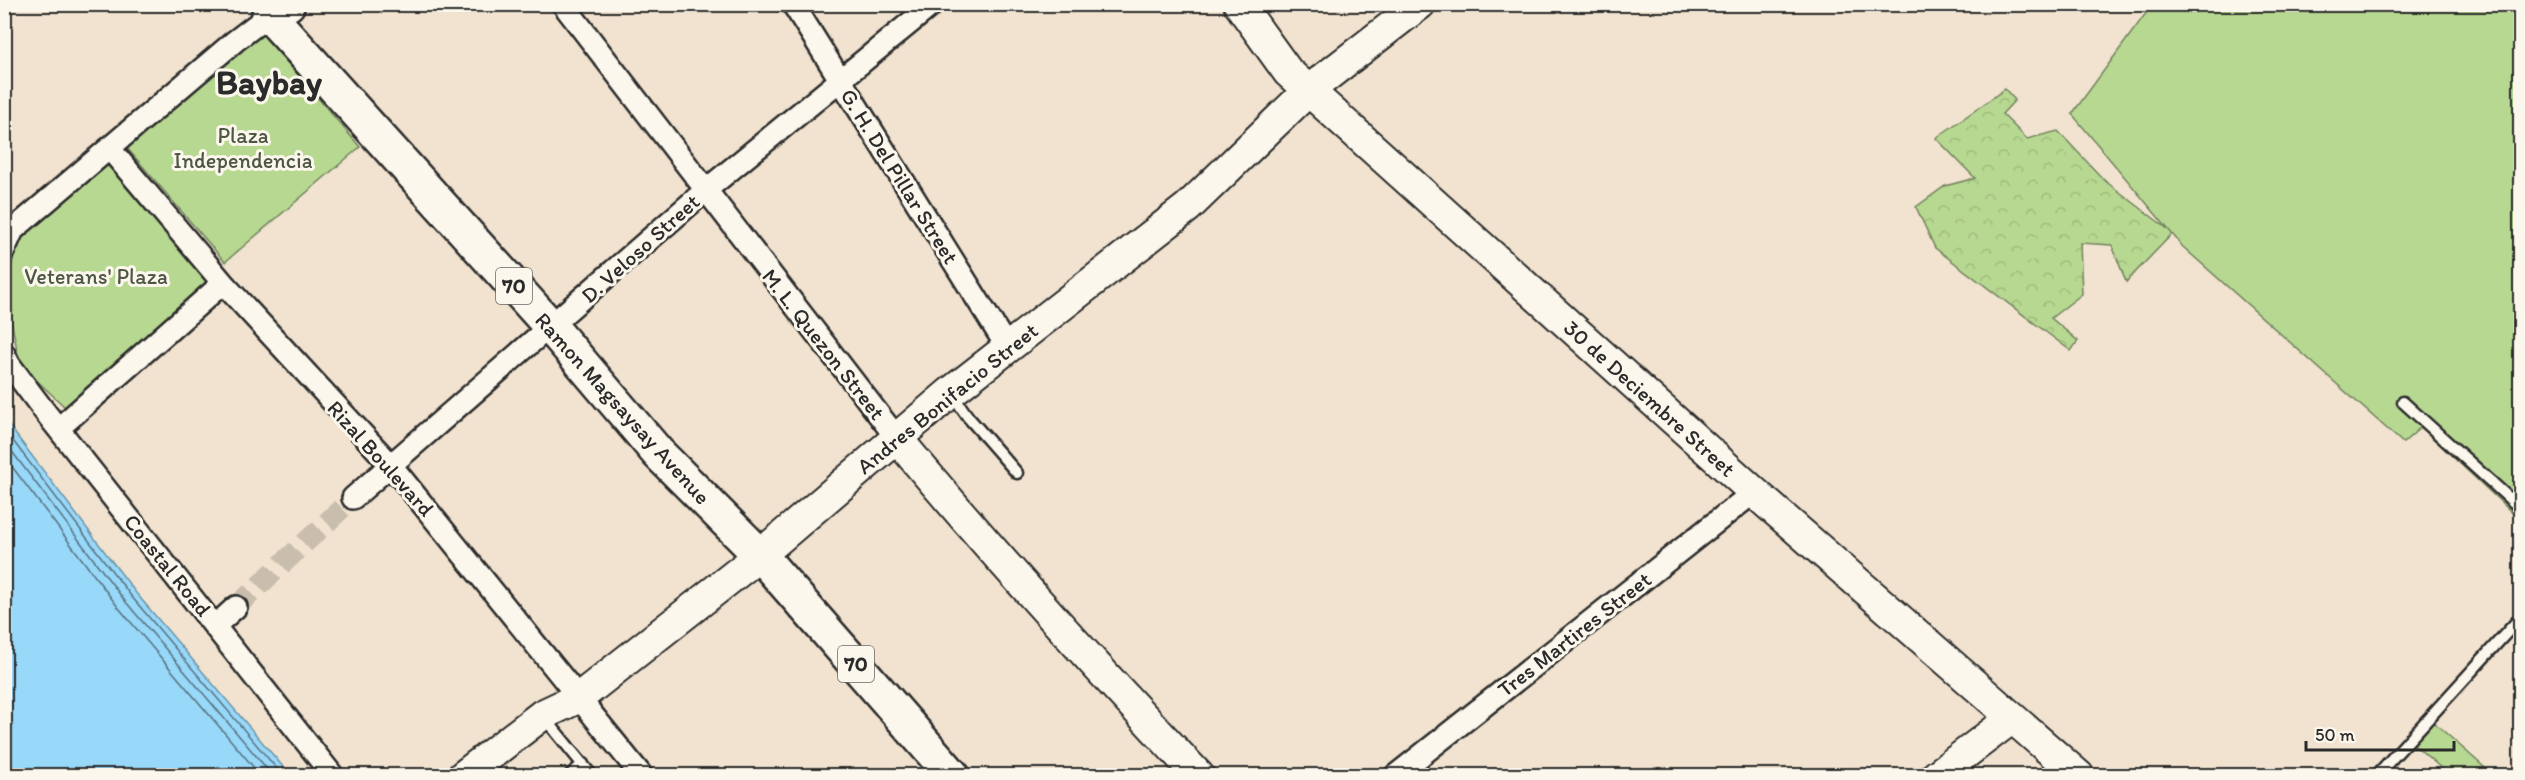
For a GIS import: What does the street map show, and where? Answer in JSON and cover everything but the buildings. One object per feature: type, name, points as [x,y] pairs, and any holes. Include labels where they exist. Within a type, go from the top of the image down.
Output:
[{"type":"main road","name":"Ramon Magsaysay Avenue","points":[[273,8],[658,453],[760,555],[953,776]]},
{"type":"street","name":"M. L. Quezon Street","points":[[563,4],[896,437],[973,530],[1199,776]]},
{"type":"street","name":"G. H. Del Pillar Street","points":[[793,4],[1007,347]]},
{"type":"street","name":"D. Veloso Street","points":[[353,498],[706,190],[933,4]]},
{"type":"street","name":"30 de Deciembre Street","points":[[1239,4],[1288,72],[1754,492],[2079,776]]},
{"type":"street","name":"Andres Bonifacio Street","points":[[463,776],[542,715],[580,697],[760,555],[951,392],[1188,207],[1309,90],[1420,4]]},
{"type":"street","points":[[4,250],[13,231],[273,8]]},
{"type":"street","name":"Rizal Boulevard","points":[[110,149],[223,283],[390,464],[642,776]]},
{"type":"street","points":[[58,429],[223,283]]},
{"type":"street","name":"Coastal Road","points":[[4,354],[58,429],[216,625],[333,776]]},
{"type":"street","name":"Tres Martires Street","points":[[1395,776],[1754,492]]},
{"type":"street","points":[[216,625],[236,607]]},
{"type":"street","points":[[1936,776],[2012,718]]},
{"type":"lane","points":[[951,392],[968,417],[1017,473]]},
{"type":"lane","points":[[2403,402],[2520,508]]},
{"type":"lane","points":[[2376,776],[2520,618]]},
{"type":"lane","points":[[542,715],[592,776]]},
{"type":"lane","points":[[569,776],[583,764]]},
{"type":"green space","points":[[2152,5],[2520,5],[2520,520],[2421,427],[2403,443],[2183,247],[2072,114]]},
{"type":"green space","name":"Plaza Independencia","points":[[262,33],[360,147],[225,262],[127,148]]},
{"type":"green space","points":[[2005,89],[2015,100],[2002,114],[2027,139],[2058,131],[2104,180],[2173,233],[2126,282],[2112,245],[2080,243],[2082,294],[2051,318],[2078,341],[2071,351],[1935,248],[1916,207],[1945,186],[1975,178],[1936,138]]},
{"type":"green space","name":"Veterans' Plaza","points":[[108,165],[211,284],[66,408],[29,373],[19,360],[5,289],[21,231]]},
{"type":"green space","points":[[2431,720],[2484,767],[2476,775],[2449,775],[2411,742]]},
{"type":"water","points":[[4,419],[136,593],[290,775],[5,775]]},
{"type":"tunnel","points":[[236,607],[353,498]]},
{"type":"district","name":"Baybay","points":[[269,82]]}]
